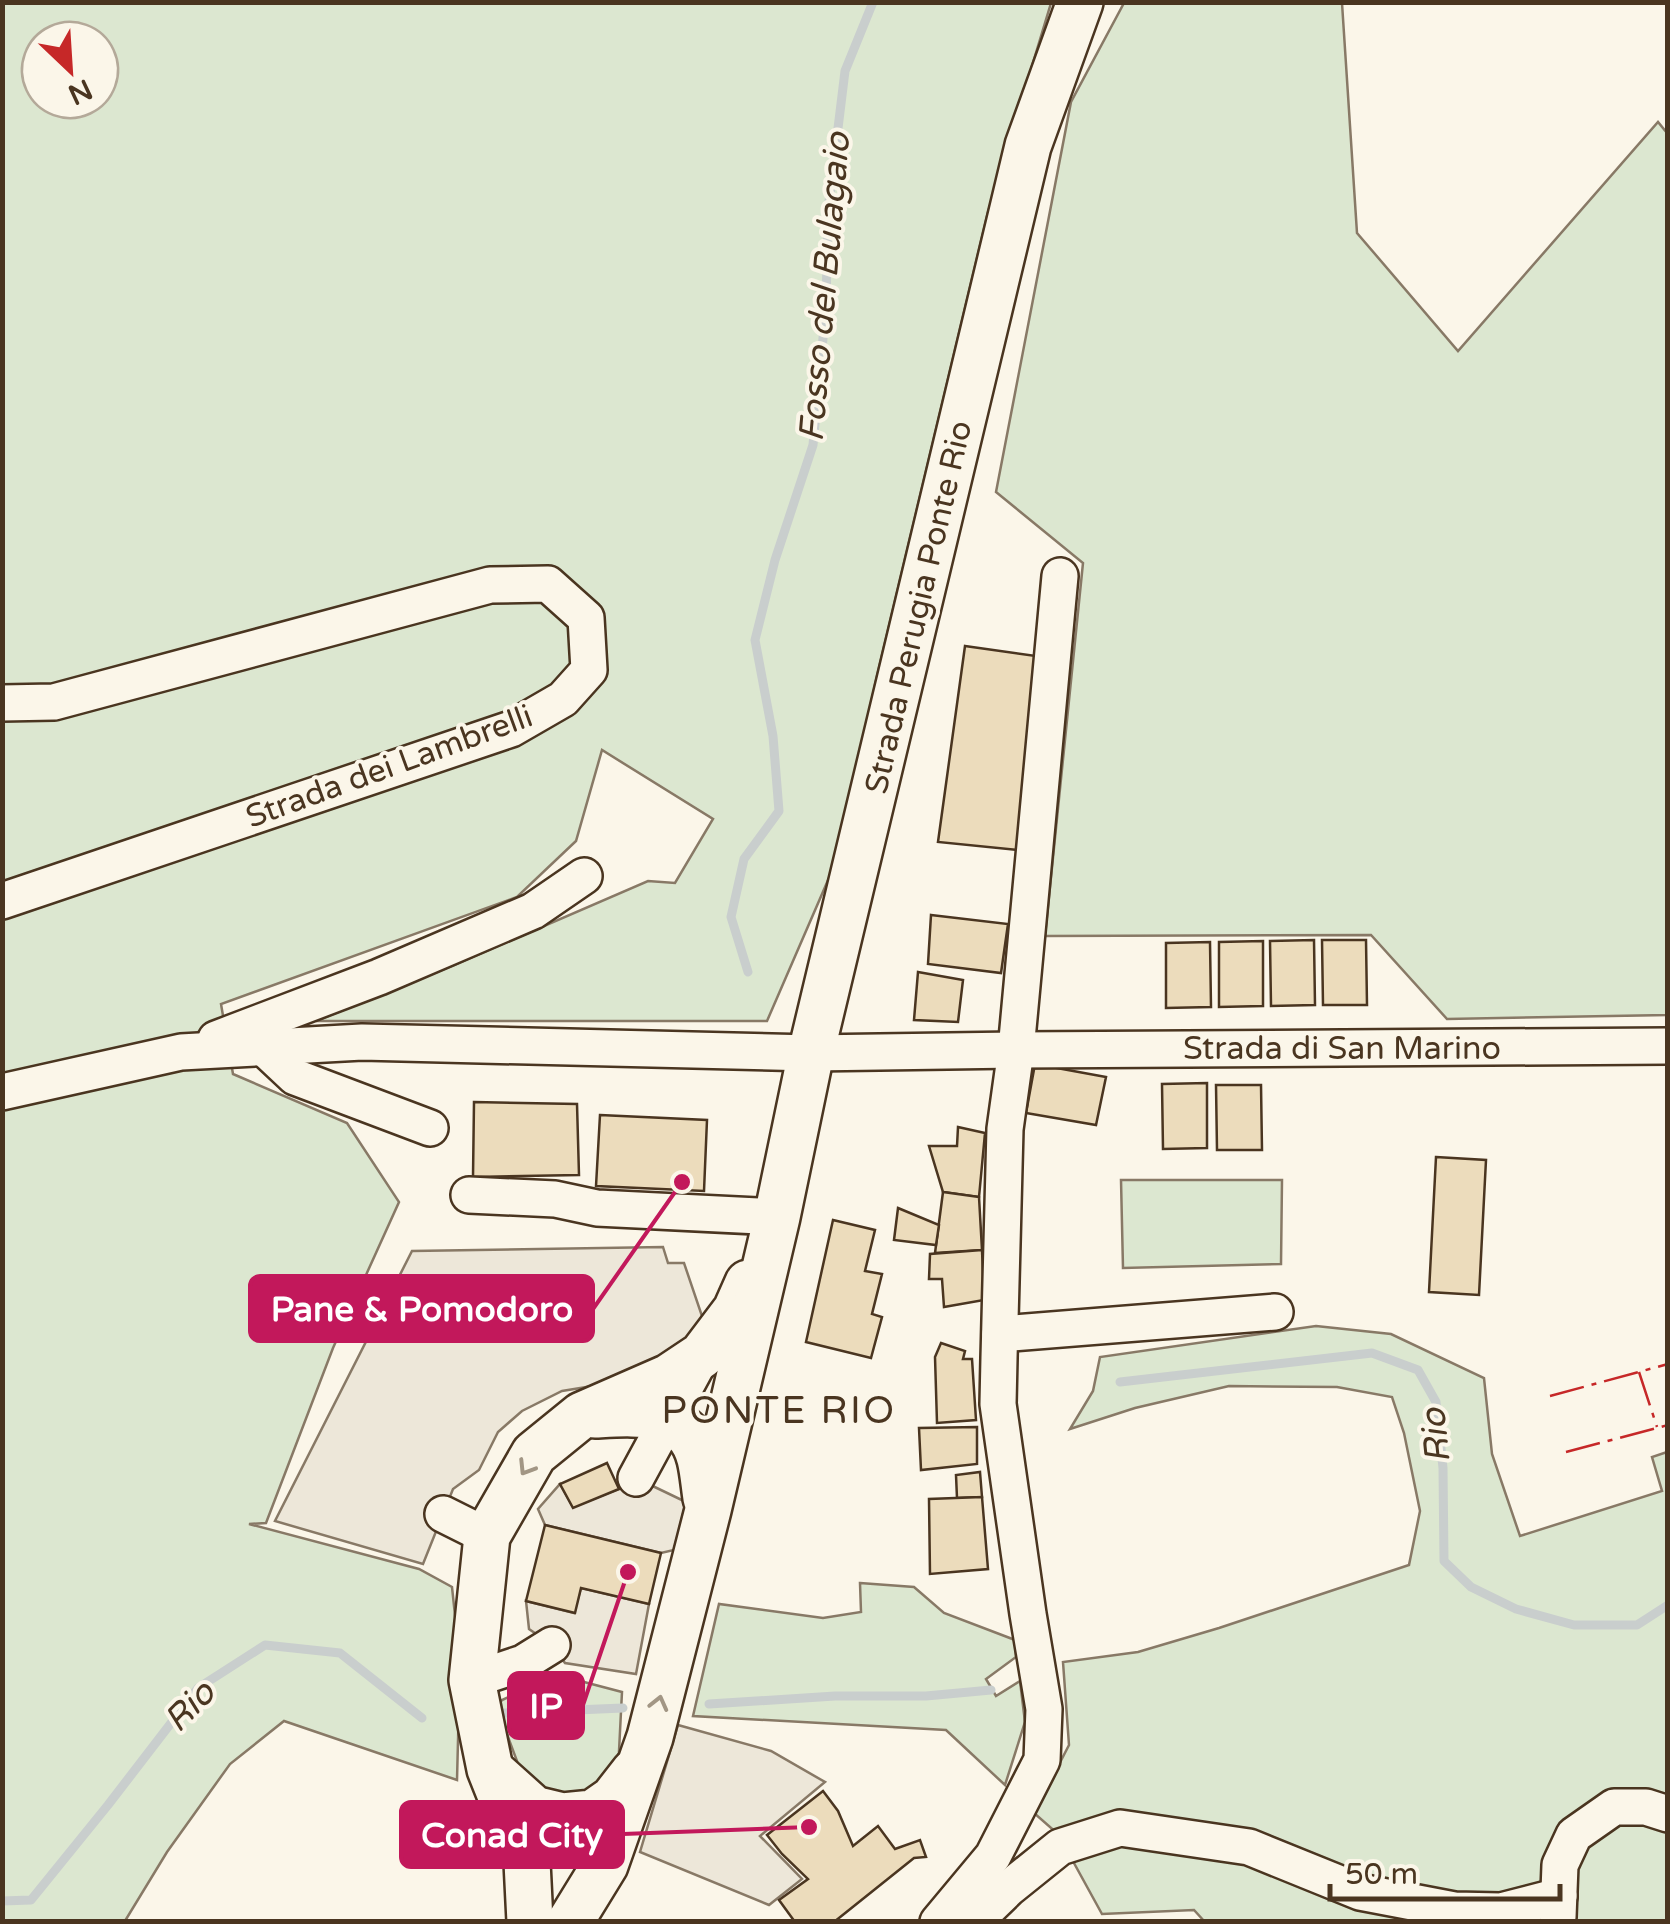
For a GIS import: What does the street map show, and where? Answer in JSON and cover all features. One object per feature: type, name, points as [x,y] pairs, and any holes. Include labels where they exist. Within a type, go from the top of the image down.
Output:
[{"type":"main road","name":"Strada Perugia Ponte Rio","points":[[570,1922],[606,1865],[644,1758],[778,1217],[811,1053],[1028,146],[1080,2]]},
{"type":"main road","name":"Strada Perugia Ponte Rio","points":[[530,1922],[527,1862],[490,1769],[472,1680],[486,1536],[534,1454],[582,1415],[669,1377],[702,1355],[736,1310],[778,1217]]},
{"type":"main road","points":[[582,1415],[630,1413],[668,1418]]},
{"type":"main road","name":"Strada Perugia Ponte Rio","points":[[668,1418],[688,1434],[699,1456],[708,1510]]},
{"type":"main road","name":"Strada Perugia Ponte Rio","points":[[490,1769],[534,1808],[563,1816],[593,1813],[613,1799],[644,1758]]},
{"type":"main road","points":[[527,1862],[553,1874],[575,1877],[606,1865]]},
{"type":"street","points":[[938,1922],[993,1856],[1042,1760],[1044,1709],[998,1404],[1004,1129],[1016,1050],[1060,576]]},
{"type":"street","name":"Strada dei Lambrelli","points":[[2,703],[54,702],[490,585],[548,584],[586,618],[588,670],[563,700],[511,729],[2,901]]},
{"type":"street","points":[[2,1092],[180,1052],[380,977],[533,911],[584,876]]},
{"type":"street","points":[[180,1052],[362,1042],[811,1053],[1016,1050]]},
{"type":"street","name":"Strada di San Marino","points":[[1016,1050],[1668,1046]]},
{"type":"street","points":[[263,1047],[296,1077],[430,1128]]},
{"type":"street","points":[[470,1195],[554,1199],[597,1208],[778,1217]]},
{"type":"street","points":[[1000,1334],[1275,1312]]},
{"type":"street","points":[[636,1478],[702,1355]]},
{"type":"street","points":[[443,1514],[486,1536]]},
{"type":"street","points":[[472,1680],[523,1663],[552,1645]]},
{"type":"street","points":[[974,1922],[1060,1847],[1120,1828],[1248,1847],[1360,1892],[1454,1910],[1559,1909],[1560,1866],[1574,1835],[1614,1807],[1646,1808],[1668,1814]]},
{"type":"green space","points":[[2,3],[1051,3],[988,212],[835,864],[767,1021],[316,1021],[648,881],[675,883],[713,819],[602,750],[576,841],[517,897],[221,1004],[233,1074],[347,1123],[399,1202],[333,1348],[266,1523],[249,1524],[419,1569],[452,1587],[460,1662],[457,1780],[284,1721],[230,1764],[167,1852],[125,1921],[3,1921]]},
{"type":"green space","points":[[1124,3],[1342,3],[1357,233],[1458,351],[1658,122],[1667,133],[1667,1015],[1447,1019],[1371,935],[1045,936],[1083,563],[996,492],[1071,102]]},
{"type":"green space","points":[[1121,1180],[1282,1180],[1281,1264],[1123,1268]]},
{"type":"green space","points":[[1316,1326],[1391,1334],[1484,1378],[1492,1454],[1520,1536],[1662,1491],[1652,1457],[1667,1452],[1667,1921],[1205,1922],[1194,1910],[1102,1914],[1058,1834],[1034,1813],[1069,1745],[1063,1662],[1138,1652],[1409,1565],[1420,1511],[1404,1433],[1392,1397],[1337,1387],[1229,1386],[1135,1408],[1070,1429],[1093,1391],[1100,1357]]},
{"type":"green space","points":[[860,1583],[914,1587],[944,1613],[1015,1640],[1016,1657],[986,1679],[996,1696],[1020,1681],[1025,1722],[1005,1785],[946,1730],[693,1716],[719,1604],[823,1618],[861,1612]]},
{"type":"green space","points":[[584,1682],[622,1692],[618,1771],[581,1805],[524,1780],[499,1704],[529,1688]]},
{"type":"shaded area","points":[[663,1247],[668,1263],[684,1263],[702,1316],[696,1339],[611,1383],[562,1391],[522,1411],[498,1432],[479,1470],[453,1489],[423,1564],[275,1521],[412,1251]]},
{"type":"shaded area","points":[[636,1478],[686,1502],[674,1550],[661,1553],[545,1525],[538,1509],[560,1484],[573,1507]]},
{"type":"shaded area","points":[[581,1588],[649,1604],[636,1674],[565,1663],[552,1645],[529,1629],[526,1601],[574,1613]]},
{"type":"shaded area","points":[[678,1725],[771,1751],[825,1782],[760,1836],[802,1879],[769,1905],[640,1852]]},
{"type":"building","points":[[965,646],[1036,656],[1018,850],[938,842]]},
{"type":"building","points":[[931,915],[1008,924],[1001,973],[928,964]]},
{"type":"building","points":[[1314,940],[1315,1005],[1271,1006],[1270,941]]},
{"type":"building","points":[[1322,940],[1366,940],[1367,1005],[1323,1005]]},
{"type":"building","points":[[1263,941],[1263,1006],[1219,1007],[1219,942]]},
{"type":"building","points":[[1210,942],[1211,1007],[1166,1008],[1166,943]]},
{"type":"building","points":[[918,972],[963,980],[958,1022],[914,1020]]},
{"type":"building","points":[[1035,1064],[1106,1077],[1096,1125],[1026,1113]]},
{"type":"building","points":[[1207,1083],[1207,1148],[1163,1149],[1162,1084]]},
{"type":"building","points":[[1216,1085],[1261,1085],[1262,1150],[1217,1150]]},
{"type":"building","points":[[474,1102],[577,1104],[579,1175],[473,1177]]},
{"type":"building","points":[[600,1115],[707,1120],[704,1191],[596,1186]]},
{"type":"building","points":[[958,1127],[985,1133],[979,1197],[943,1192],[929,1146],[957,1146]]},
{"type":"building","points":[[1436,1157],[1486,1160],[1479,1295],[1429,1292]]},
{"type":"building","points":[[943,1192],[979,1197],[982,1250],[935,1253]]},
{"type":"building","points":[[898,1208],[939,1225],[936,1245],[894,1240]]},
{"type":"building","points":[[833,1220],[875,1230],[865,1271],[882,1274],[872,1314],[882,1317],[871,1358],[806,1342]]},
{"type":"building","points":[[982,1250],[984,1300],[944,1307],[942,1279],[929,1279],[930,1254]]},
{"type":"building","points":[[941,1343],[965,1351],[963,1359],[972,1359],[976,1420],[937,1423],[935,1357]]},
{"type":"building","points":[[977,1427],[977,1464],[921,1470],[919,1428]]},
{"type":"building","points":[[607,1463],[619,1489],[573,1508],[560,1484]]},
{"type":"building","points":[[980,1472],[982,1497],[957,1498],[956,1475]]},
{"type":"building","points":[[982,1497],[988,1569],[930,1574],[929,1499]]},
{"type":"building","points":[[545,1525],[661,1553],[649,1604],[581,1588],[575,1613],[526,1601]]},
{"type":"building","points":[[823,1791],[838,1811],[853,1846],[878,1826],[895,1849],[920,1840],[926,1857],[914,1858],[834,1922],[795,1922],[779,1900],[808,1879],[767,1835]]},
{"type":"waterway","name":"Fosso del Bulagaio","points":[[748,972],[731,917],[744,859],[779,811],[773,736],[755,640],[775,560],[813,445],[826,306],[828,210],[845,71],[873,2]]},
{"type":"waterway","name":"Rio","points":[[1120,1382],[1372,1353],[1418,1370],[1436,1402],[1443,1468],[1444,1561],[1471,1587],[1516,1609],[1574,1625],[1637,1625],[1668,1605]]},
{"type":"waterway","name":"Rio","points":[[2,1901],[31,1900],[198,1688],[265,1645],[340,1653],[422,1718]]},
{"type":"waterway","name":"Rio","points":[[709,1704],[991,1690]]},
{"type":"waterway","name":"Rio","points":[[505,1713],[623,1708]]},
{"type":"power","points":[[1550,1396],[1668,1364]]},
{"type":"power","points":[[1639,1372],[1657,1427]]},
{"type":"power","points":[[1566,1452],[1668,1425]]},
{"type":"place","name":"Pane & Pomodoro","points":[[682,1182]]},
{"type":"place","name":"IP","points":[[628,1572]]},
{"type":"place","name":"Conad City","points":[[809,1827]]},
{"type":"district","name":"PONTE RIO","points":[[779,1410]]}]
